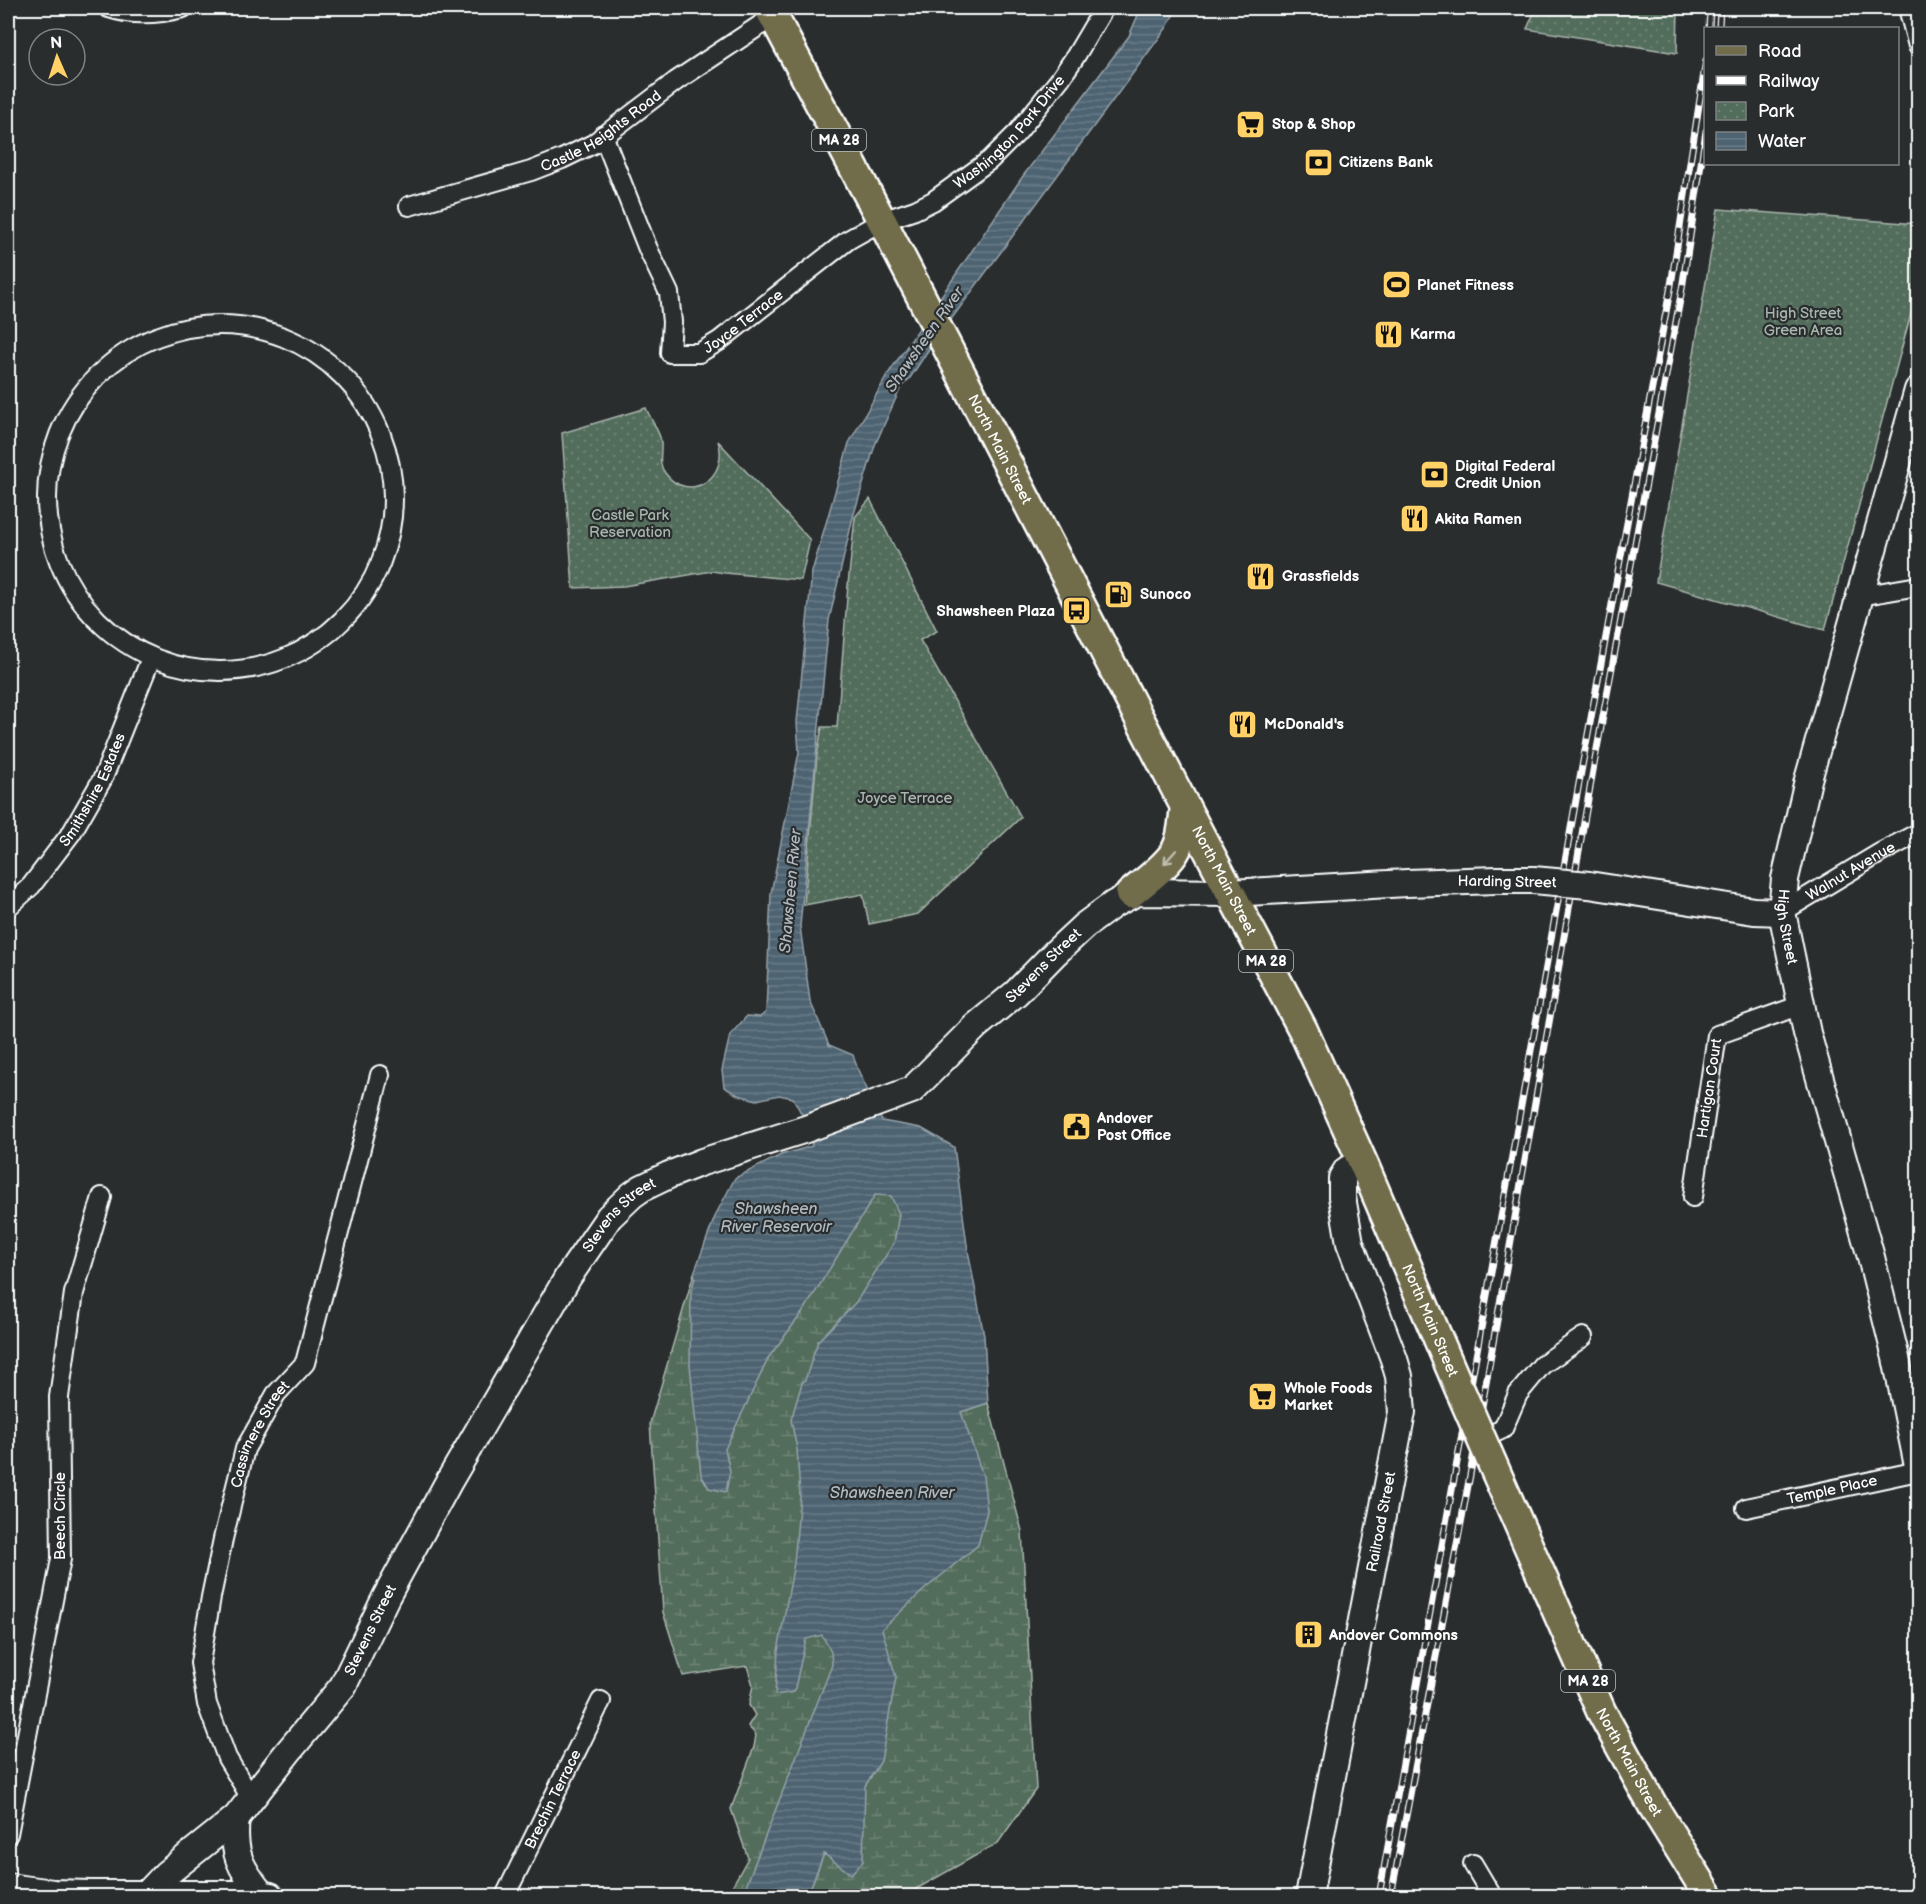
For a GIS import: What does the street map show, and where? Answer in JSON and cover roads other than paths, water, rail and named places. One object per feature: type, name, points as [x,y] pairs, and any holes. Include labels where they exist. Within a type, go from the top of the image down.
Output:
[{"type":"main road","name":"North Main Street","points":[[772,12],[1303,1030],[1601,1711],[1648,1797],[1709,1896]]},
{"type":"main road","name":"High Street","points":[[1918,390],[1808,780],[1785,879],[1782,912],[1801,1005],[1821,1086],[1874,1268],[1896,1358],[1918,1466]]},
{"type":"main road","points":[[1130,894],[1168,861],[1177,849],[1181,838],[1185,807]]},
{"type":"main road","name":"Harding Street","points":[[1230,893],[1497,879],[1533,880],[1589,885],[1754,911],[1782,912]]},
{"type":"main road","name":"Stevens Street","points":[[148,1893],[166,1874],[236,1818],[343,1686],[386,1598],[448,1483],[568,1277],[609,1217],[642,1188],[669,1175],[702,1162],[806,1129],[912,1090],[976,1026],[1016,993],[1084,926],[1130,894],[1145,891],[1230,893]]},
{"type":"main road","name":"Railroad Street","points":[[1309,1896],[1402,1412],[1396,1367],[1350,1243],[1342,1197],[1342,1178],[1347,1170],[1363,1163]]},
{"type":"main road","points":[[236,1818],[235,1851],[250,1881],[265,1895]]},
{"type":"main road","points":[[8,1887],[53,1893],[265,1895]]},
{"type":"street","points":[[109,8],[143,13],[158,13],[183,8]]},
{"type":"street","name":"Washington Park Drive","points":[[882,221],[915,210],[933,201],[1003,148],[1065,72],[1104,8]]},
{"type":"street","points":[[1908,8],[1918,46]]},
{"type":"street","name":"Castle Heights Road","points":[[409,206],[531,171],[593,144],[772,12]]},
{"type":"street","name":"Joyce Terrace","points":[[603,135],[648,249],[669,293],[672,322],[670,353],[699,353],[719,341],[848,240],[882,221]]},
{"type":"street","points":[[210,325],[264,330],[290,340],[322,358],[355,388],[382,435],[393,479],[393,515],[389,542],[380,568],[367,591],[338,626],[309,648],[284,660],[258,668],[231,672],[204,671],[151,658],[112,634],[86,609],[70,587],[58,562],[50,536],[46,509],[46,482],[51,455],[60,429],[73,405],[96,377],[128,352],[157,337],[183,329],[210,325]]},
{"type":"street","points":[[1860,596],[1918,586]]},
{"type":"street","name":"Smithshire Estates","points":[[8,907],[32,886],[72,832],[98,787],[151,658]]},
{"type":"street","name":"Walnut Avenue","points":[[1782,912],[1918,833]]},
{"type":"street","name":"Hartigan Court","points":[[1693,1197],[1717,1035],[1801,1005]]},
{"type":"street","name":"Cassimere Street","points":[[251,1798],[226,1758],[207,1704],[200,1664],[211,1597],[245,1449],[276,1394],[305,1363],[380,1075]]},
{"type":"street","name":"Beech Circle","points":[[8,1834],[61,1559],[59,1397],[74,1293],[102,1197]]},
{"type":"street","points":[[1485,1447],[1503,1429],[1518,1394],[1542,1365],[1583,1337]]},
{"type":"street","name":"Temple Place","points":[[1746,1508],[1918,1471]]},
{"type":"street","name":"Brechin Terrace","points":[[505,1896],[601,1701]]},
{"type":"street","points":[[1473,1864],[1492,1896]]},
{"type":"water","name":"Shawsheen River","points":[[1141,8],[1177,8],[1167,27],[910,378],[901,387],[875,445],[853,517],[829,620],[800,926],[810,1001],[829,1045],[853,1055],[882,1121],[921,1128],[954,1147],[967,1245],[984,1336],[988,1403],[961,1412],[983,1476],[987,1511],[978,1545],[882,1629],[896,1677],[881,1761],[865,1786],[863,1861],[851,1874],[824,1854],[807,1896],[742,1896],[832,1665],[831,1652],[822,1635],[806,1639],[794,1692],[775,1695],[778,1651],[794,1563],[800,1496],[797,1449],[791,1420],[818,1341],[856,1302],[894,1243],[899,1214],[891,1196],[875,1195],[805,1309],[769,1357],[725,1449],[730,1471],[726,1492],[709,1488],[701,1475],[690,1365],[691,1292],[694,1273],[716,1214],[735,1178],[781,1155],[812,1146],[809,1128],[793,1098],[779,1095],[757,1100],[738,1095],[724,1087],[722,1070],[730,1035],[747,1016],[760,1017],[766,1012],[771,893],[799,752],[797,722],[812,572],[849,443],[888,374],[1023,176],[1129,36]]},
{"type":"railway","points":[[1709,27],[1710,8]]},
{"type":"railway","points":[[1719,27],[1720,8]]},
{"type":"railway","points":[[1379,1896],[1671,285],[1704,73]]},
{"type":"railway","points":[[1391,1896],[1470,1475],[1594,765],[1682,289],[1704,144]]},
{"type":"place","name":"Stop & Shop","points":[[1251,124]]},
{"type":"place","name":"Citizens Bank","points":[[1318,162]]},
{"type":"place","name":"Planet Fitness","points":[[1396,285]]},
{"type":"place","name":"Karma","points":[[1389,334]]},
{"type":"place","name":"Digital Federal Credit Union","points":[[1434,475]]},
{"type":"place","name":"Akita Ramen","points":[[1414,519]]},
{"type":"place","name":"Grassfields","points":[[1261,576]]},
{"type":"place","name":"Sunoco","points":[[1119,594]]},
{"type":"place","name":"Shawsheen Plaza","points":[[1076,611]]},
{"type":"place","name":"McDonald's","points":[[1243,724]]},
{"type":"place","name":"Andover Post Office","points":[[1076,1127]]},
{"type":"place","name":"Whole Foods Market","points":[[1263,1397]]},
{"type":"place","name":"Andover Commons","points":[[1308,1635]]},
{"type":"park label","name":"High Street Green Area","points":[[1803,322]]},
{"type":"park label","name":"Castle Park Reservation","points":[[630,524]]},
{"type":"water label","name":"Shawsheen River Reservoir","points":[[776,1218]]}]
